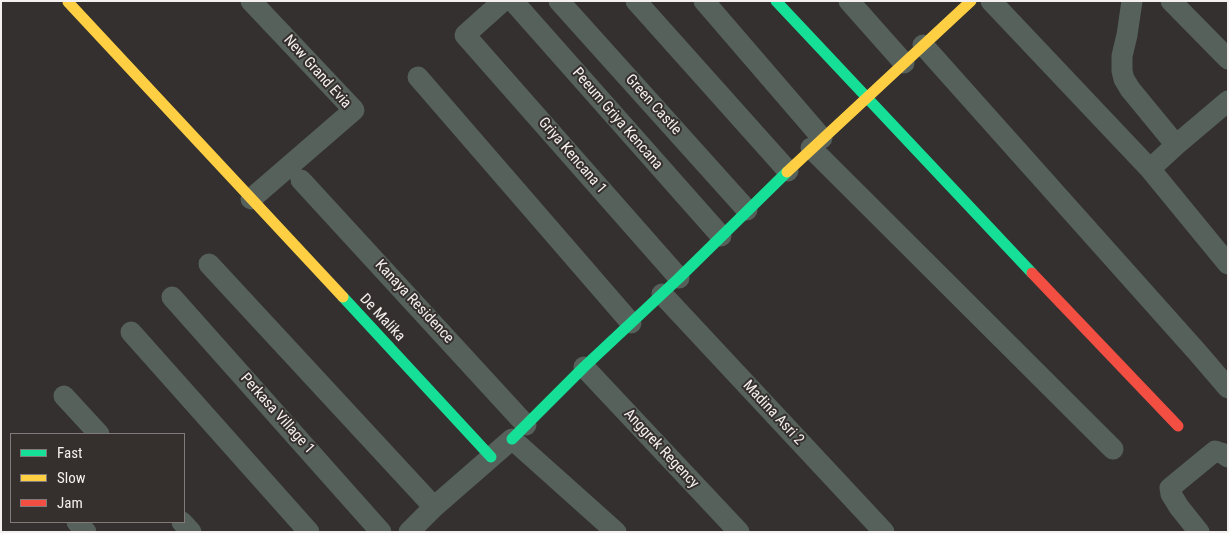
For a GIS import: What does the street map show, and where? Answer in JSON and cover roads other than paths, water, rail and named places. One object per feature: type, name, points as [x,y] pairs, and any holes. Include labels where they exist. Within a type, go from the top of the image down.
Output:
[{"type":"street","name":"New Grand Evia","points":[[251,1],[354,110],[251,199]]},
{"type":"street","name":"Griya Kencana 1","points":[[503,1],[465,35],[679,278]]},
{"type":"street","name":"Peeum Griya Kencana","points":[[514,1],[721,236]]},
{"type":"street","name":"Green Castle","points":[[559,1],[747,210]]},
{"type":"street","points":[[636,1],[788,171]]},
{"type":"street","points":[[704,1],[817,143],[1112,449]]},
{"type":"street","points":[[776,1],[1178,426]]},
{"type":"street","points":[[849,1],[904,63]]},
{"type":"street","points":[[416,529],[434,507],[519,432],[817,143],[971,1]]},
{"type":"street","points":[[991,1],[1150,170],[1228,264]]},
{"type":"street","points":[[1132,1],[1122,56],[1124,79],[1176,145]]},
{"type":"street","points":[[1171,1],[1228,59]]},
{"type":"street","name":"De Malika","points":[[68,2],[491,458]]},
{"type":"street","points":[[922,45],[1228,388]]},
{"type":"street","points":[[418,77],[631,323]]},
{"type":"street","points":[[1150,170],[1228,101]]},
{"type":"street","name":"Kanaya Residence","points":[[301,180],[519,432],[616,532]]},
{"type":"street","points":[[209,264],[434,507]]},
{"type":"street","name":"Madina Asri 2","points":[[662,294],[884,532]]},
{"type":"street","name":"Perkasa Village 1","points":[[172,297],[381,532]]},
{"type":"street","points":[[131,332],[309,532]]},
{"type":"street","name":"Anggrek Regency","points":[[584,367],[739,532]]},
{"type":"street","points":[[64,396],[98,433]]},
{"type":"street","points":[[1200,532],[1179,507],[1171,494],[1170,488],[1215,452],[1228,457]]}]
